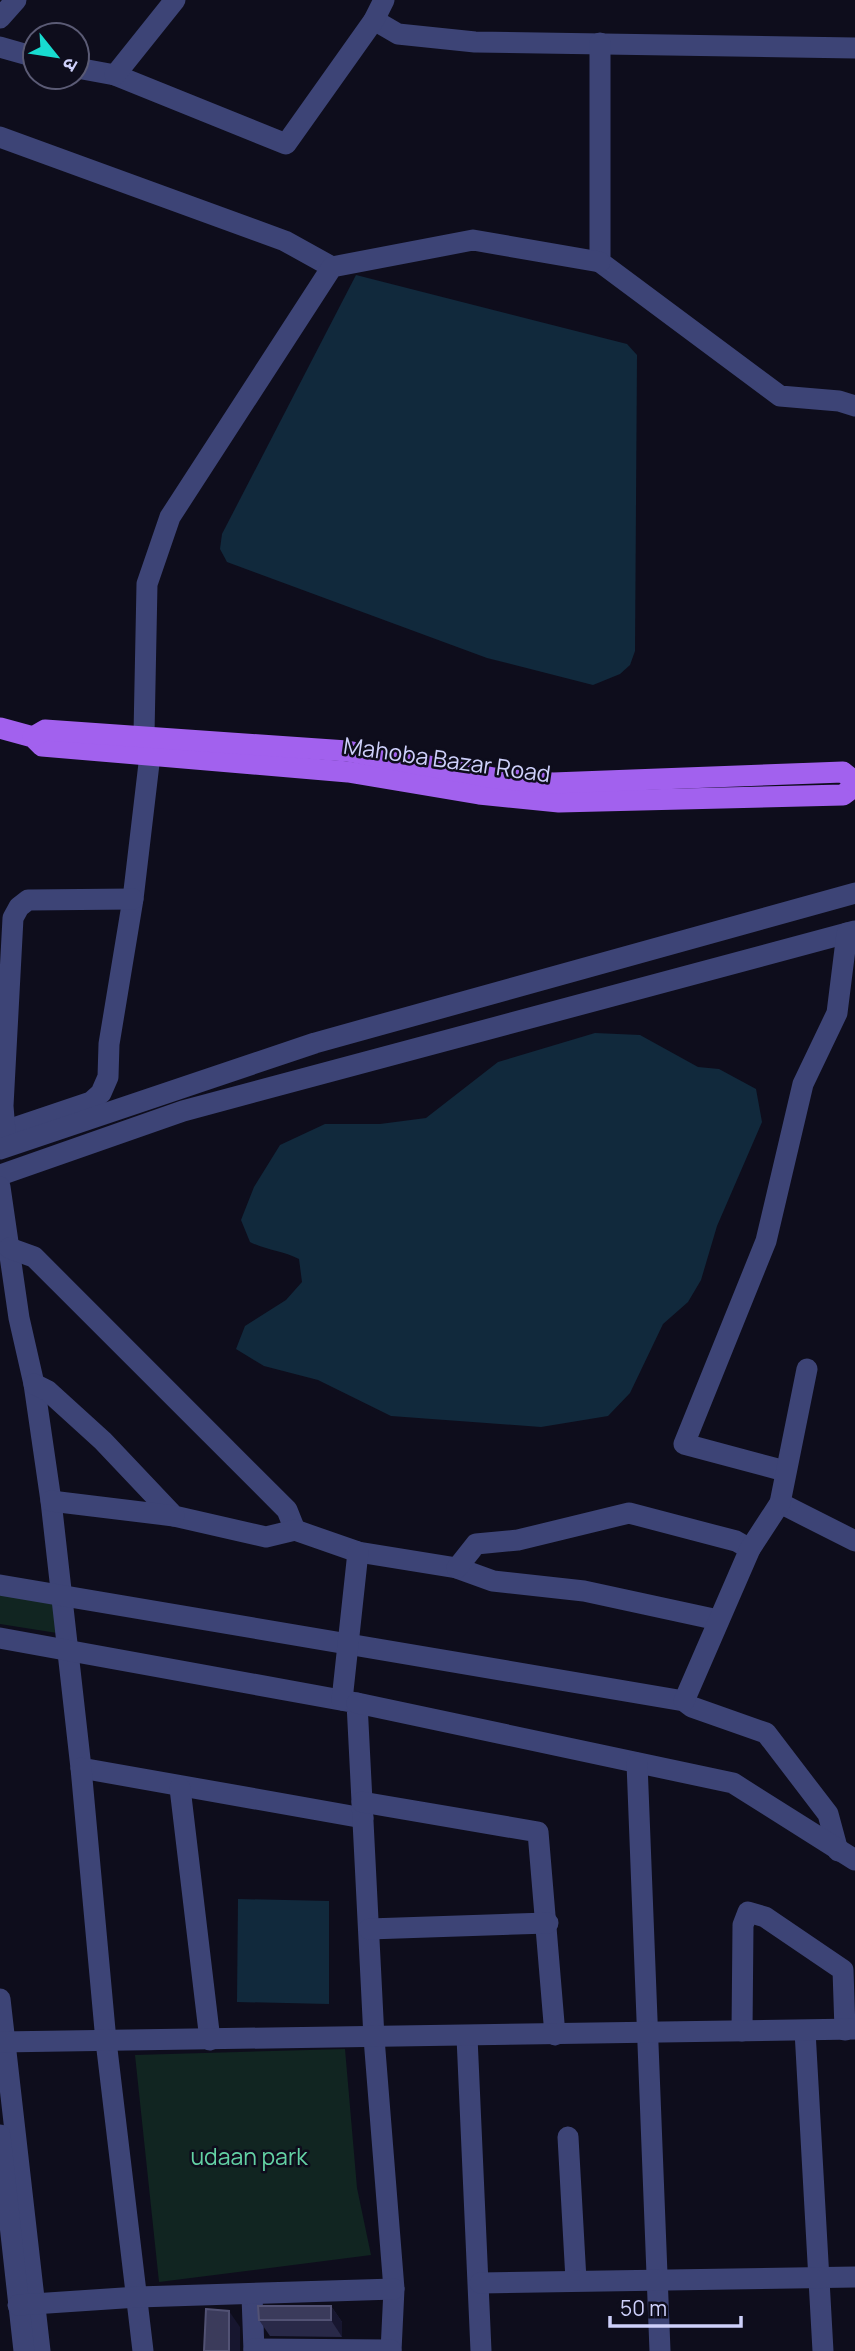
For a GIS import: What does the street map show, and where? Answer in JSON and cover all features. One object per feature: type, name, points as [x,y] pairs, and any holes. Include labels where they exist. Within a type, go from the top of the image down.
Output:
[{"type":"main road","name":"Mahoba Bazar Road","points":[[0,728],[33,737],[42,746],[459,781],[552,783],[844,772],[855,784]]},
{"type":"main road","name":"Mahoba Bazar Road","points":[[33,737],[45,730],[144,734],[347,751],[459,781]]},
{"type":"street","points":[[0,18],[16,0]]},
{"type":"street","points":[[115,75],[175,0]]},
{"type":"street","points":[[91,71],[115,75],[286,144],[374,20],[384,0]]},
{"type":"street","points":[[374,20],[398,34],[475,42],[855,48]]},
{"type":"street","points":[[600,43],[600,262]]},
{"type":"street","points":[[0,47],[21,53]]},
{"type":"street","points":[[0,137],[285,241],[332,267],[472,240],[600,262],[780,396],[839,401],[855,406]]},
{"type":"street","points":[[2,1138],[91,1102],[102,1093],[108,1077],[109,1044],[133,899],[150,755],[144,734],[147,584],[170,517],[332,267]]},
{"type":"street","points":[[2,1138],[315,1044],[855,892]]},
{"type":"street","points":[[2,1138],[13,918],[19,907],[28,900],[133,899]]},
{"type":"street","points":[[0,1175],[183,1111],[851,932],[837,1013],[803,1084],[766,1241],[684,1444],[785,1471]]},
{"type":"street","points":[[0,1187],[19,1318],[34,1384],[51,1501],[81,1768],[106,2041],[143,2351]]},
{"type":"street","points":[[9,1248],[34,1257],[287,1510],[295,1530]]},
{"type":"street","points":[[684,1701],[750,1549],[780,1503],[807,1369]]},
{"type":"street","points":[[34,1384],[48,1391],[103,1441],[174,1516]]},
{"type":"street","points":[[51,1501],[174,1516],[266,1537],[295,1530],[358,1552],[457,1568],[493,1581],[584,1591],[718,1620]]},
{"type":"street","points":[[780,1503],[855,1541]]},
{"type":"street","points":[[457,1568],[476,1544],[518,1540],[629,1513],[736,1541],[750,1549]]},
{"type":"street","points":[[252,2295],[254,2350],[391,2350],[394,2289],[374,2038],[363,1810],[350,1702],[348,1644],[358,1552]]},
{"type":"street","points":[[0,1585],[684,1701],[692,1707],[766,1733],[828,1814],[846,1856]]},
{"type":"street","points":[[0,1638],[350,1702],[733,1783],[846,1856]]},
{"type":"street","points":[[637,1763],[660,2351]]},
{"type":"street","points":[[81,1768],[113,1771],[180,1787],[538,1832],[548,1923],[555,2035]]},
{"type":"street","points":[[180,1787],[210,2040]]},
{"type":"street","points":[[3,2052],[106,2041],[467,2037],[649,2033],[742,2032],[850,2030],[843,1970],[765,1917],[748,1912],[743,1925],[742,2032]]},
{"type":"street","points":[[369,1928],[548,1923]]},
{"type":"street","points":[[0,1999],[27,2304],[24,2351]]},
{"type":"street","points":[[804,2031],[823,2351]]},
{"type":"street","points":[[467,2037],[481,2351]]},
{"type":"street","points":[[0,2135],[27,2304],[40,2351]]},
{"type":"street","points":[[568,2137],[576,2280]]},
{"type":"street","points":[[480,2283],[855,2277]]},
{"type":"street","points":[[27,2304],[138,2297],[394,2289]]},
{"type":"green space","points":[[0,1594],[55,1601],[57,1633],[0,1624]]},
{"type":"green space","name":"udaan park","points":[[345,2049],[357,2188],[371,2255],[159,2282],[135,2055]]},
{"type":"water","points":[[356,275],[627,344],[637,355],[635,651],[630,665],[620,674],[593,685],[487,658],[227,562],[220,549],[222,534]]},
{"type":"water","points":[[595,1033],[640,1035],[698,1067],[719,1069],[756,1089],[762,1122],[717,1226],[701,1280],[688,1302],[663,1324],[630,1393],[608,1416],[541,1427],[391,1416],[318,1380],[264,1366],[236,1349],[245,1326],[286,1300],[302,1282],[299,1259],[250,1242],[241,1220],[254,1187],[280,1145],[325,1124],[380,1124],[426,1118],[498,1062]]},
{"type":"water","points":[[238,1899],[329,1901],[329,2004],[237,2002]]},
{"type":"building","points":[[258,2306],[331,2306],[331,2320],[259,2320]]},
{"type":"building","points":[[206,2309],[229,2311],[229,2351],[204,2351]]}]
